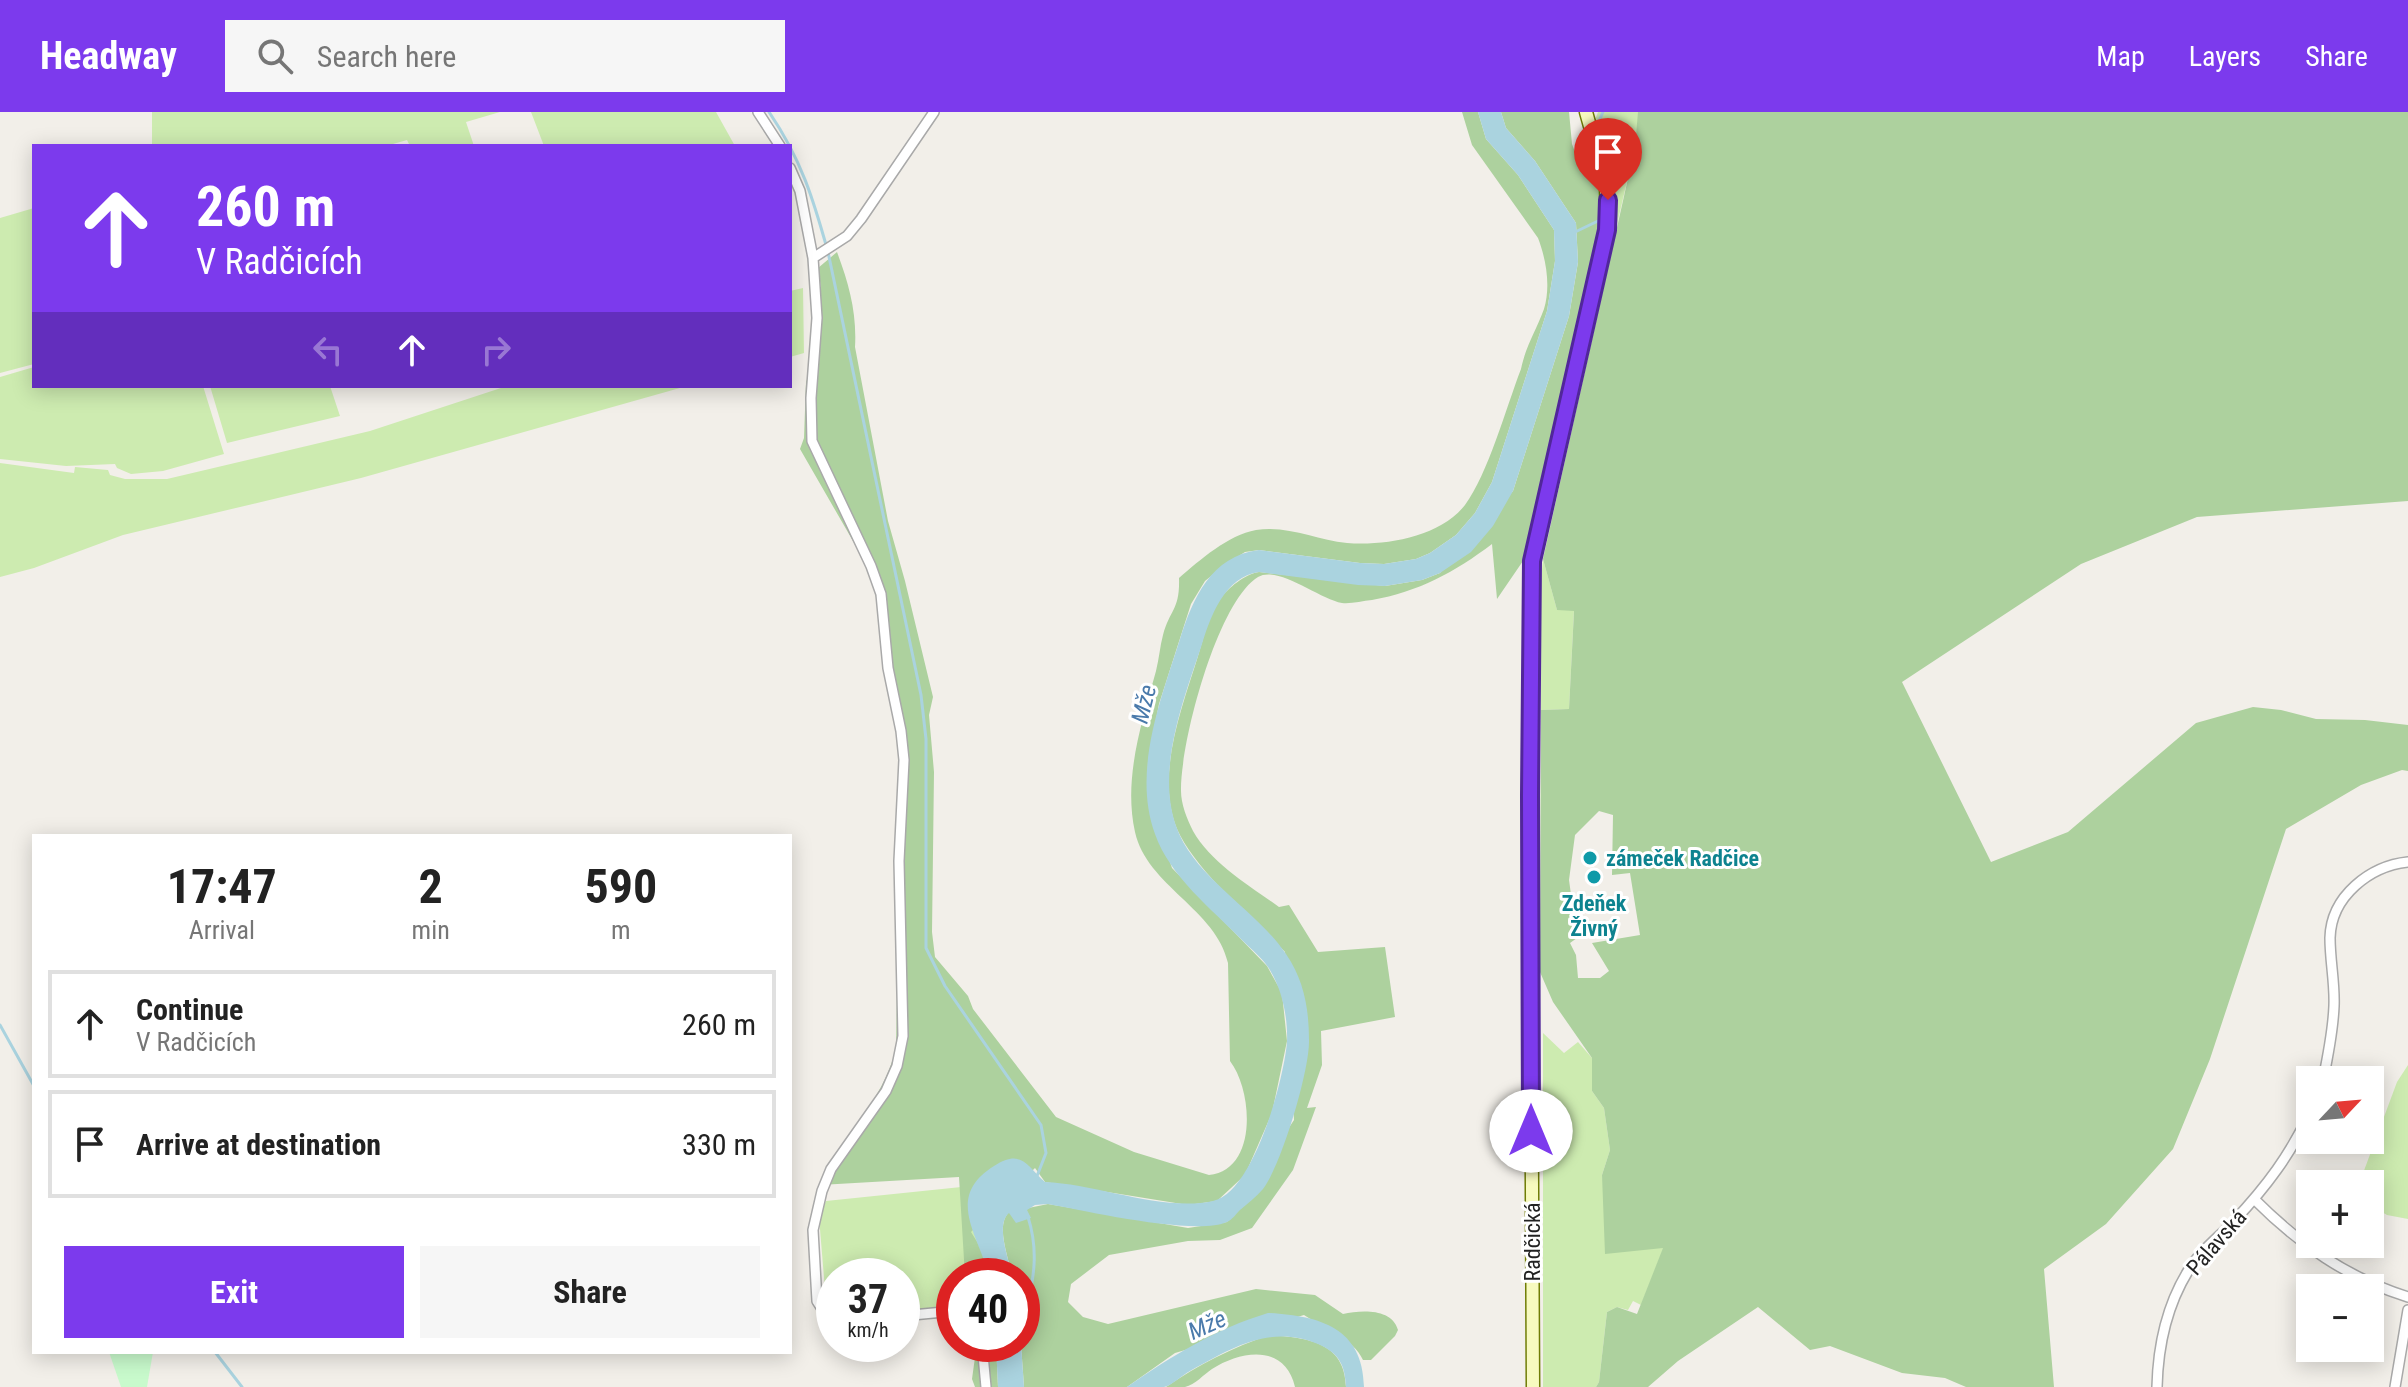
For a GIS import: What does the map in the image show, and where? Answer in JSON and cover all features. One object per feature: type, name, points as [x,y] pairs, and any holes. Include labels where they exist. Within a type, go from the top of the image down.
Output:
[{"type":"street","points":[[758,112],[779,144]]},
{"type":"street","points":[[817,255],[847,236],[861,219],[934,112]]},
{"type":"street","name":"Radčická","points":[[1533,1387],[1532,561],[1607,230],[1606,183],[1586,112]]},
{"type":"street","points":[[792,173],[817,255],[812,441],[881,594],[888,668],[904,760],[899,861],[903,1036],[897,1066],[886,1091],[838,1159],[822,1191],[813,1230],[816,1283]]},
{"type":"street","points":[[2326,1066],[2334,1005],[2330,937],[2339,908],[2362,879],[2384,867],[2408,862]]},
{"type":"street","name":"Pálavská","points":[[2157,1387],[2165,1318],[2189,1268],[2269,1183],[2296,1143]]},
{"type":"street","points":[[2254,1199],[2293,1235],[2328,1261],[2373,1285],[2408,1297]]},
{"type":"street","points":[[2395,1387],[2408,1310]]},
{"type":"street","points":[[984,1362],[986,1387]]},
{"type":"green space","points":[[152,112],[500,112],[466,122],[473,144],[409,144],[407,140],[393,144],[152,144]]},
{"type":"green space","points":[[531,112],[716,112],[734,144],[543,144]]},
{"type":"green space","points":[[1462,112],[1478,112],[1486,139],[1518,175],[1554,230],[1555,261],[1547,311],[1492,482],[1475,513],[1456,535],[1416,559],[1384,564],[1259,550],[1245,552],[1205,581],[1191,604],[1159,704],[1148,762],[1147,793],[1172,868],[1267,966],[1282,993],[1287,1041],[1272,1113],[1245,1175],[1217,1201],[1188,1205],[1045,1182],[1035,1168],[971,1232],[985,1258],[964,1258],[959,1177],[820,1185],[882,1085],[896,1048],[901,771],[872,580],[800,449],[804,438],[806,382],[819,348],[821,288],[818,268],[837,252],[851,299],[855,347],[888,521],[933,697],[929,715],[934,772],[932,932],[935,957],[968,996],[973,1009],[1056,1117],[1134,1152],[1209,1175],[1225,1170],[1236,1159],[1243,1145],[1246,1127],[1243,1091],[1230,1061],[1228,963],[1210,927],[1153,868],[1142,851],[1132,812],[1136,750],[1163,635],[1178,597],[1179,578],[1235,537],[1268,529],[1347,543],[1394,541],[1441,525],[1465,505],[1489,459],[1544,309],[1547,282],[1538,238],[1472,145]]},
{"type":"green space","points":[[1501,112],[1569,112],[1572,144],[1578,160],[1616,158],[1525,558],[1497,599],[1492,544],[1450,572],[1420,586],[1357,602],[1333,600],[1276,575],[1258,577],[1243,591],[1215,643],[1194,709],[1182,769],[1183,806],[1201,843],[1220,864],[1256,891],[1279,907],[1289,905],[1318,952],[1385,947],[1395,1017],[1321,1031],[1322,1065],[1307,1108],[1316,1107],[1293,1170],[1252,1228],[1220,1240],[1188,1241],[1109,1255],[1071,1284],[1068,1302],[1083,1317],[1108,1324],[1256,1289],[1315,1295],[1343,1314],[1383,1314],[1395,1323],[1398,1330],[1371,1360],[1363,1360],[1353,1346],[1304,1315],[1175,1353],[1127,1387],[1024,1387],[1022,1362],[1040,1362],[1040,1258],[1008,1258],[1003,1225],[1009,1212],[1048,1204],[1188,1228],[1227,1222],[1294,1120],[1285,952],[1211,877],[1185,845],[1171,808],[1169,786],[1173,742],[1209,619],[1220,599],[1237,582],[1259,572],[1385,586],[1422,580],[1440,573],[1513,491],[1569,316],[1578,262],[1576,223],[1535,161],[1506,128]]},
{"type":"green space","points":[[1598,112],[1639,112],[1635,147],[1612,246],[1612,184],[1596,129]]},
{"type":"green space","points":[[1638,112],[2408,112],[2408,501],[2197,517],[2081,564],[1902,682],[1991,862],[2068,832],[2196,723],[2253,707],[2316,719],[2408,725],[2408,771],[2402,770],[2361,785],[2286,829],[2210,1059],[2173,1149],[2106,1224],[2044,1269],[2054,1387],[1966,1387],[1945,1378],[1902,1373],[1830,1346],[1810,1350],[1758,1307],[1678,1361],[1648,1387],[1596,1387],[1607,1312],[1617,1307],[1637,1314],[1663,1248],[1605,1254],[1602,1175],[1610,1150],[1604,1108],[1592,1091],[1592,1058],[1553,1002],[1540,972],[1541,710],[1569,709],[1574,611],[1557,610],[1543,559],[1635,147]],"holes":[[[1599,811],[1613,815],[1612,875],[1630,873],[1640,935],[1592,943],[1609,971],[1600,978],[1578,978],[1576,955],[1570,943],[1577,938],[1569,880],[1575,835]]]},
{"type":"green space","points":[[32,209],[32,365],[0,373],[0,218]]},
{"type":"green space","points":[[803,288],[804,353],[792,356],[792,291]]},
{"type":"green space","points":[[32,368],[32,388],[204,388],[224,454],[163,471],[131,474],[115,464],[66,466],[0,459],[0,377]]},
{"type":"green space","points":[[211,388],[331,388],[340,416],[227,443]]},
{"type":"green space","points":[[501,388],[680,388],[361,478],[123,535],[34,568],[0,577],[0,463],[74,473],[75,467],[108,470],[110,475],[125,479],[167,479],[370,431]]},
{"type":"green space","points":[[1543,559],[1557,610],[1574,610],[1569,709],[1541,710],[1539,604]]},
{"type":"green space","points":[[1543,1033],[1564,1053],[1578,1042],[1592,1058],[1592,1091],[1604,1108],[1610,1150],[1602,1175],[1604,1186],[1664,1247],[1641,1305],[1633,1301],[1628,1310],[1617,1307],[1607,1312],[1596,1387],[1543,1387]]},
{"type":"green space","points":[[2408,1065],[2408,1219],[2384,1213],[2384,1170],[2364,1170],[2370,1154],[2384,1154],[2384,1117],[2397,1082]]},
{"type":"green space","points":[[971,1186],[985,1258],[936,1258],[936,1308],[920,1310],[920,1258],[822,1258],[819,1217],[826,1201]]},
{"type":"green space","points":[[1270,1335],[1322,1345],[1339,1360],[1346,1387],[1295,1387],[1282,1363],[1272,1357],[1249,1355],[1212,1369],[1189,1386],[1166,1387],[1216,1357]]},
{"type":"green space","points":[[110,1354],[153,1354],[147,1387],[121,1387]]},
{"type":"green space","points":[[974,1362],[997,1362],[998,1387],[975,1387],[972,1379]]},
{"type":"water","points":[[1478,112],[1501,112],[1506,128],[1535,161],[1576,223],[1578,262],[1569,316],[1513,491],[1493,526],[1471,552],[1440,573],[1422,580],[1385,586],[1358,585],[1259,572],[1237,581],[1221,599],[1210,621],[1175,734],[1169,781],[1171,804],[1185,845],[1197,862],[1259,922],[1286,954],[1304,995],[1309,1028],[1308,1054],[1300,1094],[1278,1160],[1263,1189],[1229,1221],[1212,1226],[1166,1224],[1048,1204],[1035,1205],[1027,1210],[1031,1218],[1016,1223],[1009,1213],[1005,1218],[1003,1234],[1008,1258],[983,1258],[969,1217],[968,1204],[971,1190],[979,1178],[1003,1161],[1023,1161],[1045,1182],[1173,1203],[1194,1203],[1213,1201],[1228,1193],[1254,1156],[1273,1106],[1285,1059],[1285,1013],[1273,975],[1265,963],[1193,892],[1162,850],[1149,810],[1148,760],[1152,735],[1191,609],[1206,581],[1228,561],[1259,550],[1360,563],[1384,564],[1416,559],[1456,535],[1475,513],[1492,482],[1547,311],[1555,261],[1554,230],[1518,175],[1486,139]]},
{"type":"water","points":[[1268,1313],[1321,1322],[1347,1338],[1362,1367],[1364,1387],[1346,1387],[1340,1361],[1331,1351],[1300,1338],[1284,1337],[1252,1341],[1236,1347],[1164,1387],[1127,1387],[1194,1344]]},
{"type":"water","points":[[997,1362],[1022,1362],[1024,1387],[998,1387]]},
{"type":"waterway","points":[[769,112],[789,144]]},
{"type":"waterway","points":[[1603,112],[1599,121],[1612,166],[1615,213]]},
{"type":"waterway","points":[[792,150],[805,179],[828,252],[921,695],[926,739],[926,948],[945,986],[1041,1125],[1046,1153],[1037,1176]]},
{"type":"waterway","points":[[1573,233],[1598,221]]},
{"type":"waterway","points":[[0,1025],[32,1082]]},
{"type":"waterway","points":[[1028,1217],[1034,1258]]},
{"type":"waterway","points":[[217,1354],[242,1387]]},
{"type":"place","name":"zámeček Radčice","points":[[1590,858]]},
{"type":"place","name":"Zdeňek Živný","points":[[1594,877]]},
{"type":"route","points":[[1531,1131],[1532,561],[1607,230],[1608,200]]},
{"type":"water label","name":"Mže","points":[[1144,704]]},
{"type":"water label","name":"Mže","points":[[1207,1325]]}]
